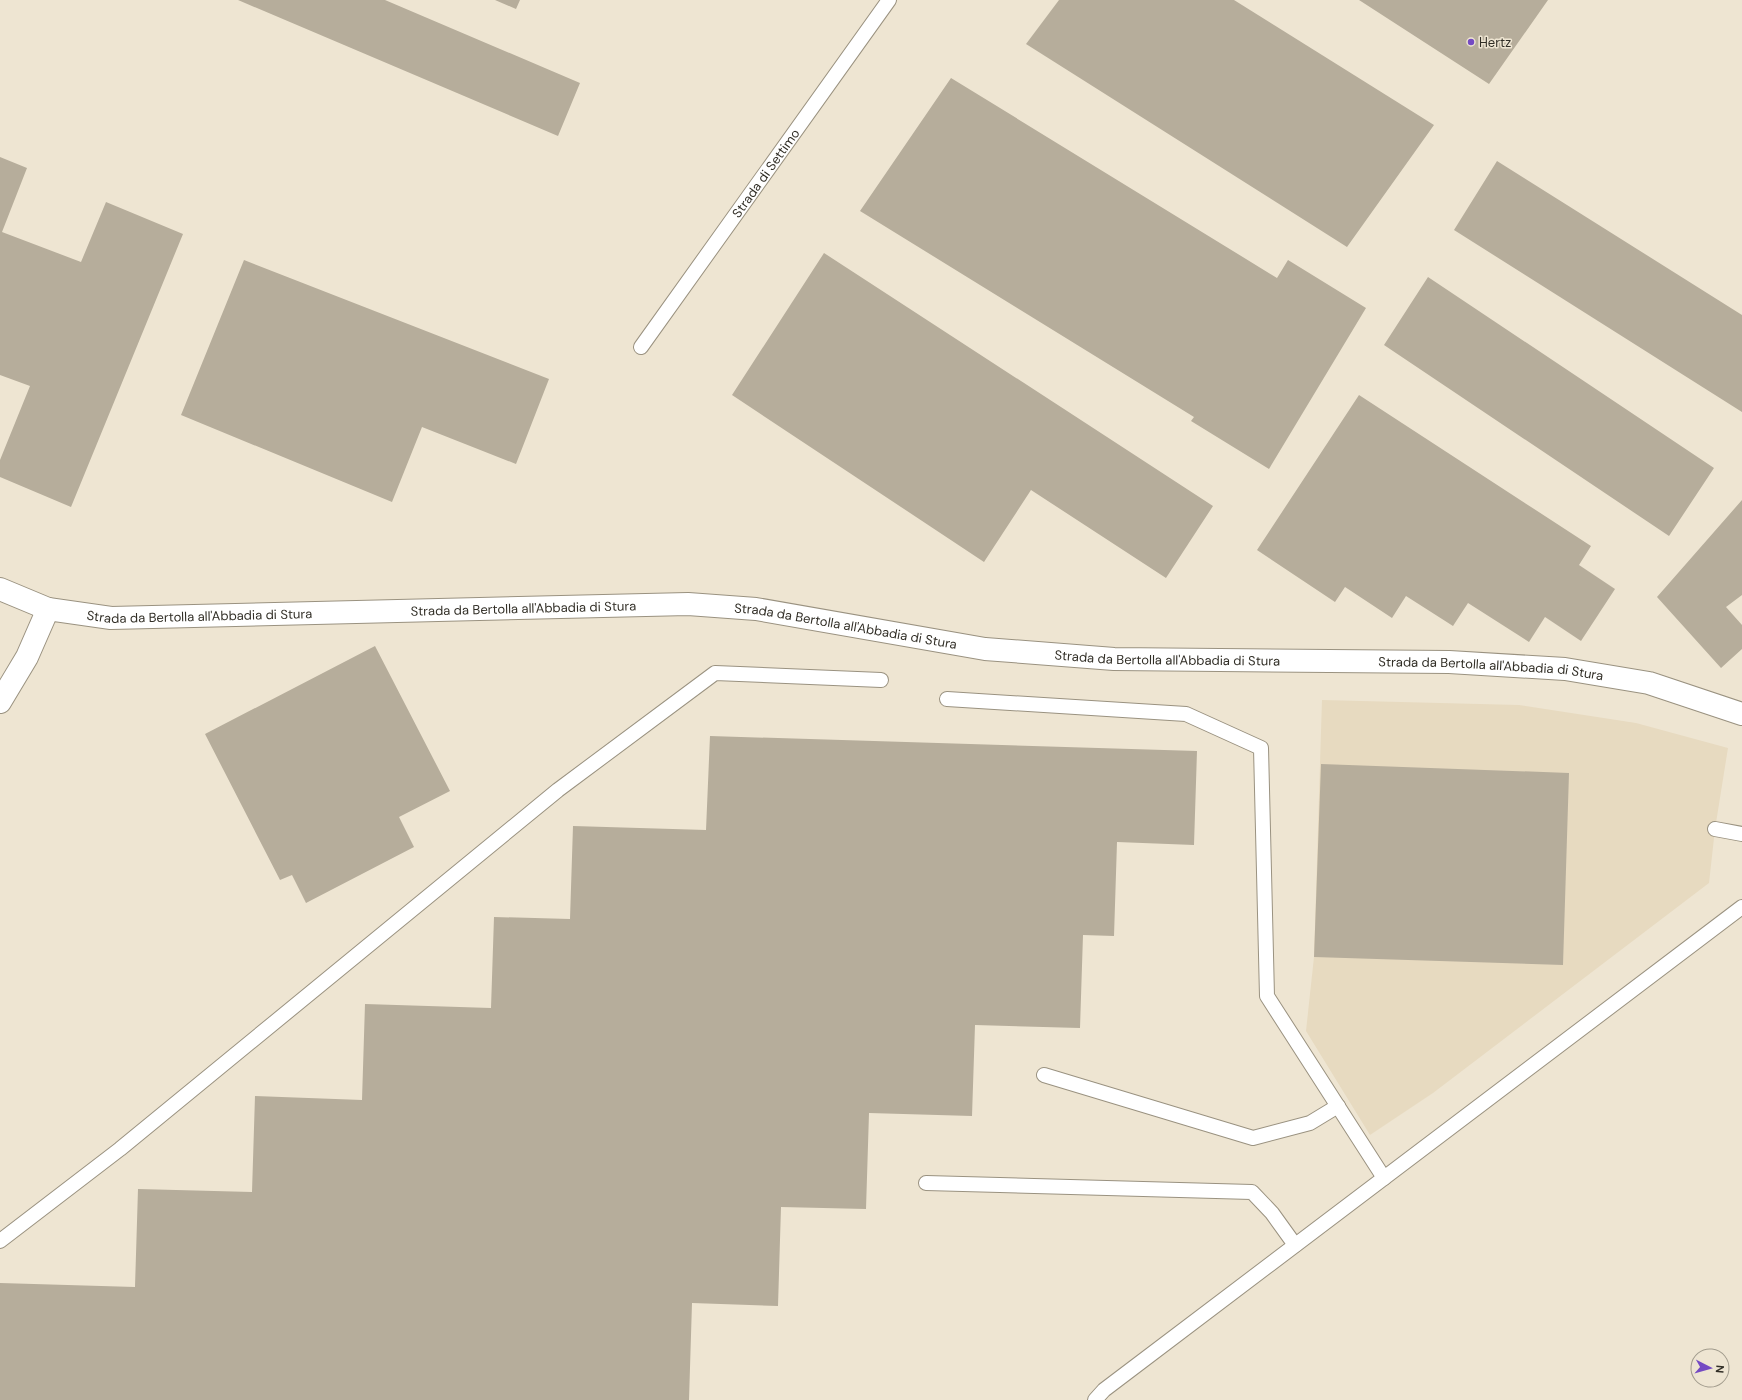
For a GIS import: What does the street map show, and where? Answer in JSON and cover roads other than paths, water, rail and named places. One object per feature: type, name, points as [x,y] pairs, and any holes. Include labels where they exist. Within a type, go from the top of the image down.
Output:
[{"type":"street","name":"Strada da Bertolla all'Abbadia di Stura","points":[[0,589],[48,609],[111,618],[688,604],[756,609],[985,649],[1114,659],[1449,662],[1565,669],[1649,683],[1742,714]]},
{"type":"street","points":[[0,702],[27,657],[48,609]]},
{"type":"lane","name":"Strada di Settimo","points":[[641,347],[889,0]]},
{"type":"lane","points":[[0,1241],[120,1149],[558,790],[715,673],[881,680]]},
{"type":"lane","points":[[947,699],[1186,714],[1261,748],[1267,996],[1384,1178]]},
{"type":"lane","points":[[1716,829],[1742,834]]},
{"type":"lane","points":[[1095,1400],[1104,1390],[1742,907]]},
{"type":"lane","points":[[1044,1075],[1253,1138],[1310,1122],[1338,1106]]},
{"type":"lane","points":[[926,1183],[1252,1192],[1272,1213],[1295,1246]]},
{"type":"place","name":"Hertz","points":[[1471,42]]}]
